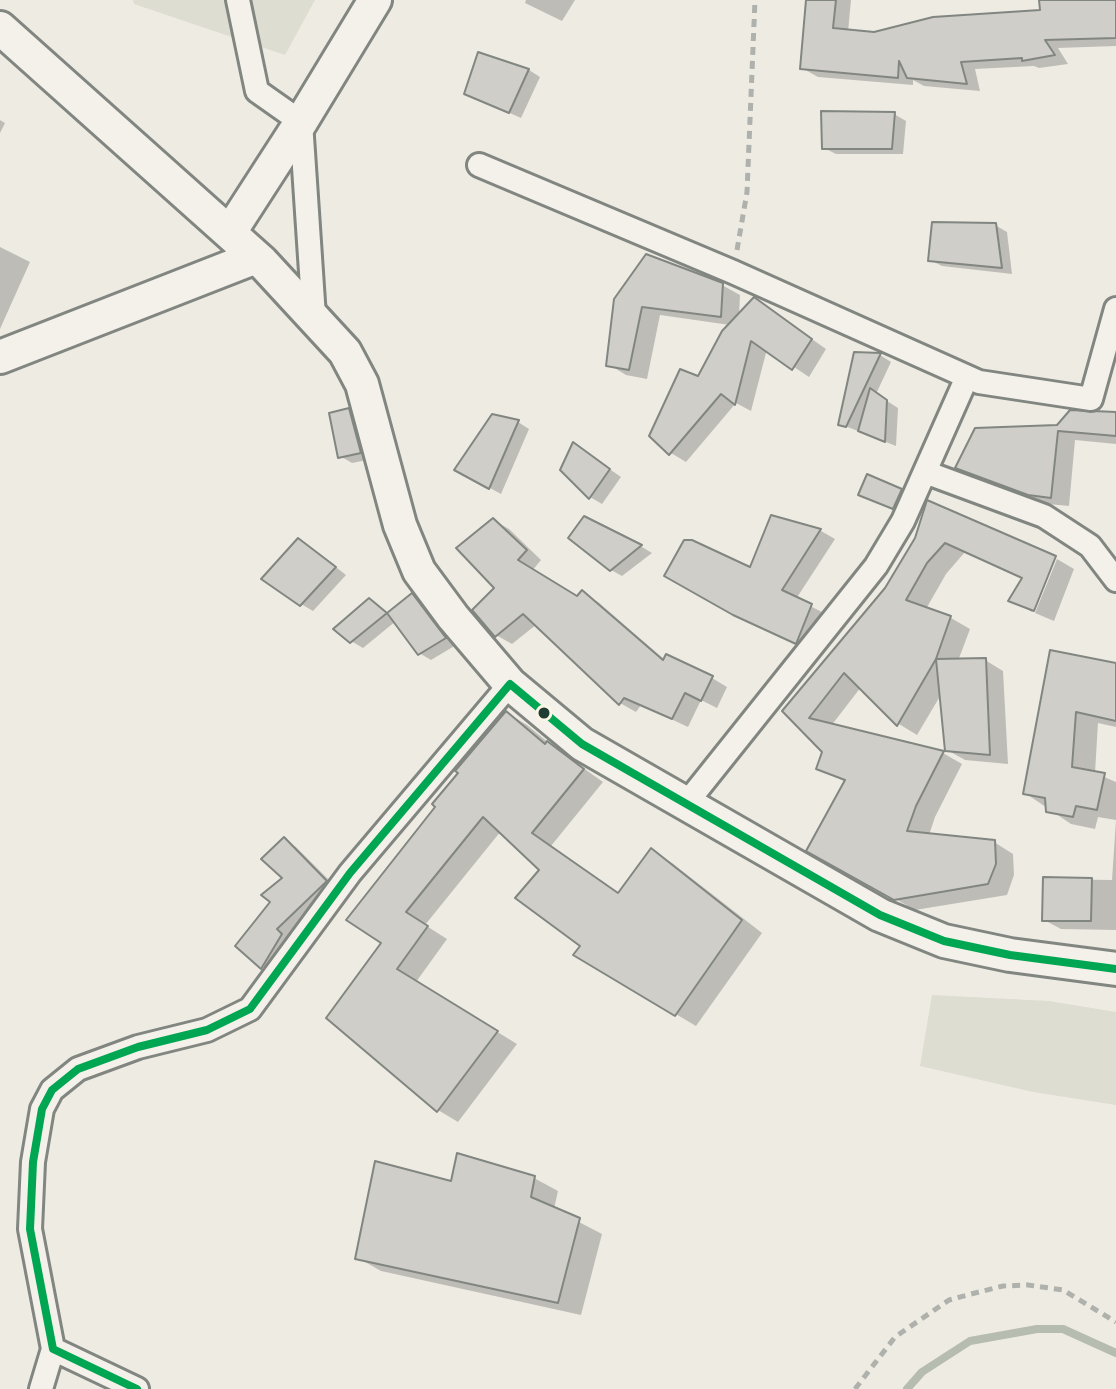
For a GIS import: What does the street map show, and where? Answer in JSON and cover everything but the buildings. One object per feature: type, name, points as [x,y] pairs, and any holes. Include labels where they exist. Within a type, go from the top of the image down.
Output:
[{"type":"street","points":[[238,0],[257,91],[301,122]]},
{"type":"street","points":[[230,232],[375,0]]},
{"type":"street","points":[[0,28],[230,232],[345,352],[362,384],[400,525],[419,571],[510,684],[582,744],[880,915],[944,941],[1010,955],[1116,969]]},
{"type":"street","points":[[301,122],[314,317]]},
{"type":"street","points":[[479,165],[733,272],[979,382],[1091,399],[1116,309]]},
{"type":"street","points":[[0,357],[256,257]]},
{"type":"street","points":[[685,805],[876,566],[903,521],[967,377]]},
{"type":"street","points":[[925,472],[1044,516],[1090,546],[1116,580]]},
{"type":"street","points":[[41,1389],[53,1349],[30,1229],[33,1162],[42,1109],[52,1090],[78,1069],[138,1047],[207,1030],[250,1009],[350,873],[510,684]]},
{"type":"street","points":[[53,1349],[137,1389]]},
{"type":"path","points":[[733,272],[747,192],[755,0]]},
{"type":"path","points":[[855,1389],[895,1337],[949,1300],[975,1293],[1003,1286],[1028,1285],[1063,1290],[1116,1322]]},
{"type":"shaded area","points":[[133,0],[315,0],[285,55],[134,4]]},
{"type":"shaded area","points":[[932,995],[1049,1001],[1116,1012],[1116,1105],[1033,1092],[920,1066]]},
{"type":"waterway","points":[[907,1389],[922,1372],[970,1341],[1037,1329],[1063,1329],[1116,1353]]},
{"type":"transit line","points":[[137,1389],[53,1349],[30,1229],[33,1162],[42,1109],[52,1090],[78,1069],[138,1047],[207,1030],[250,1009],[350,873],[510,684],[582,744],[880,915],[944,941],[1010,955],[1116,969]]}]
